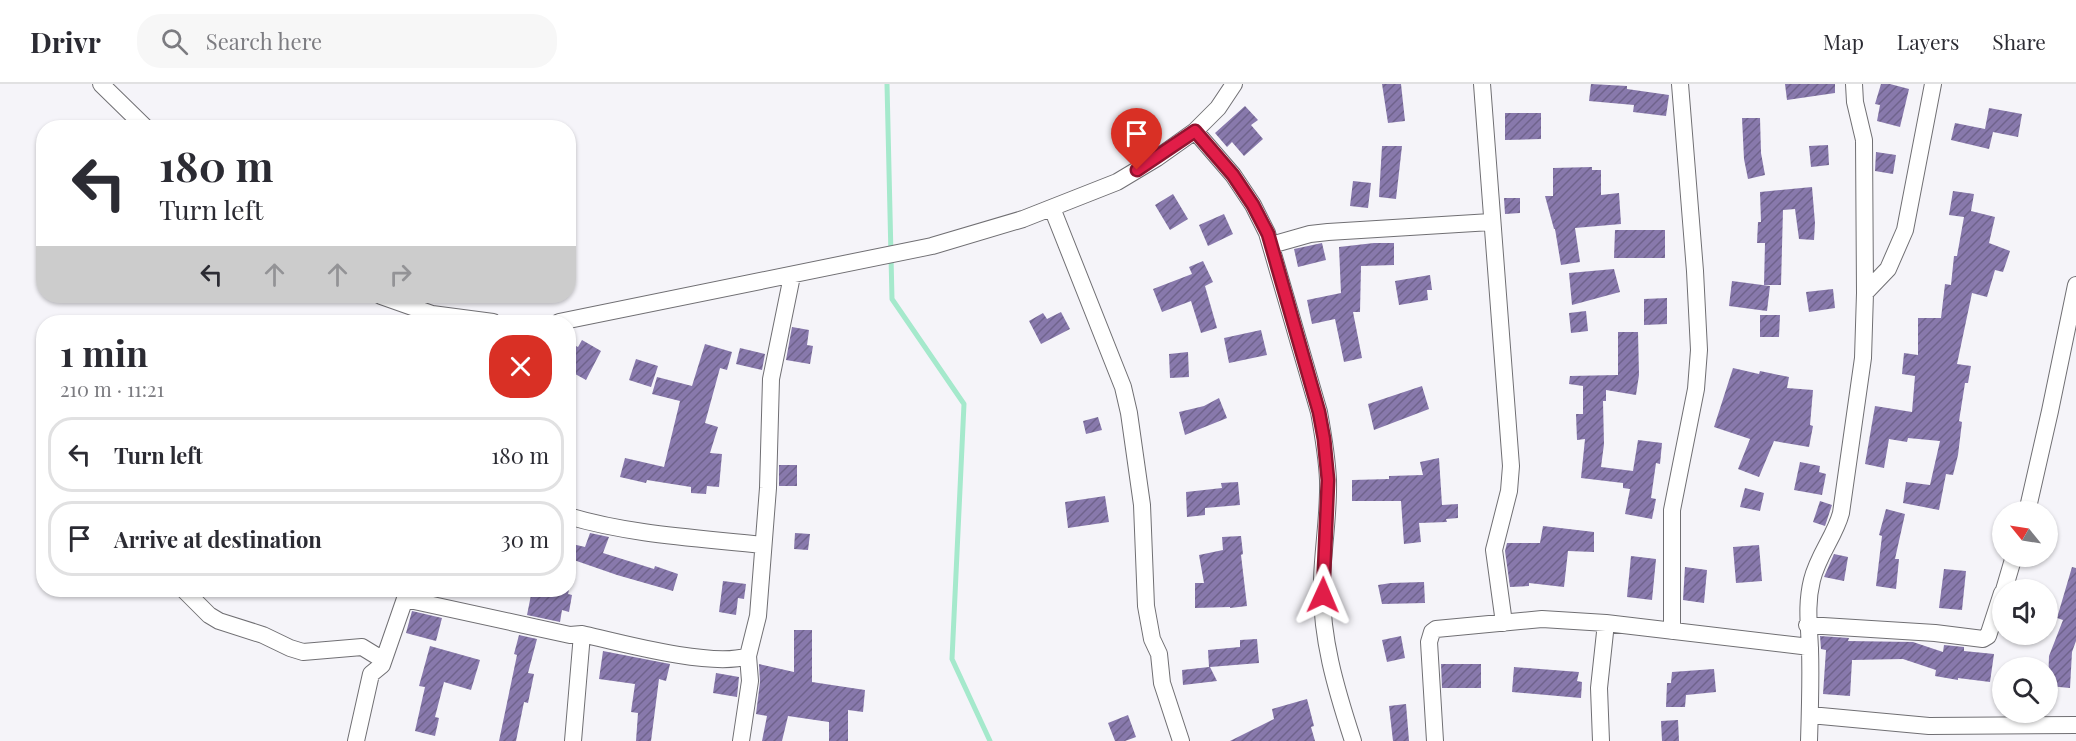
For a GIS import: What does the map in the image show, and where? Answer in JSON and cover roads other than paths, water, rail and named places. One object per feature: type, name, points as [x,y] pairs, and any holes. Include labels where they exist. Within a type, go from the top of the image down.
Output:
[{"type":"street","points":[[101,84],[138,120]]},
{"type":"street","points":[[576,319],[932,246],[1052,208],[1117,182],[1158,158],[1195,131],[1218,108],[1234,84]]},
{"type":"street","points":[[1482,84],[1511,466],[1509,491],[1494,550],[1504,623]]},
{"type":"street","points":[[1672,631],[1672,510],[1696,389],[1699,350],[1680,84]]},
{"type":"street","points":[[1809,741],[1810,647],[1807,609],[1812,580],[1824,548],[1838,525],[1846,491],[1863,358],[1864,140],[1855,102],[1854,84]]},
{"type":"street","points":[[1865,293],[1888,269],[1905,230],[1933,84]]},
{"type":"street","points":[[1195,131],[1233,175],[1253,205],[1271,245],[1319,412],[1328,480],[1322,582],[1325,635],[1329,663],[1353,741]]},
{"type":"street","points":[[1052,208],[1123,387],[1142,505],[1146,606],[1152,639],[1159,654],[1162,683],[1181,741]]},
{"type":"street","points":[[1271,245],[1310,234],[1328,232],[1491,222]]},
{"type":"street","points":[[741,741],[750,681],[748,656],[758,616],[768,488],[771,378],[792,276]]},
{"type":"street","points":[[2030,501],[2076,285]]},
{"type":"street","points":[[401,303],[440,315]]},
{"type":"street","points":[[576,517],[666,534],[763,545]]},
{"type":"street","points":[[191,597],[209,615],[219,621],[303,652],[362,647],[380,658],[382,665]]},
{"type":"street","points":[[356,741],[371,674],[382,665],[405,597]]},
{"type":"street","points":[[418,597],[570,635],[582,634],[677,654],[726,659],[748,656]]},
{"type":"street","points":[[1435,741],[1429,642],[1432,632],[1436,629],[1542,620],[1606,623],[1810,647]]},
{"type":"street","points":[[1601,741],[1599,688],[1606,623]]},
{"type":"street","points":[[1807,625],[1935,633],[1983,639],[1988,636],[1992,624]]},
{"type":"street","points":[[573,741],[582,634]]},
{"type":"street","points":[[1810,715],[1929,726],[2076,725]]},
{"type":"waterway","points":[[887,84],[892,299],[964,404],[952,659],[990,741]]}]
